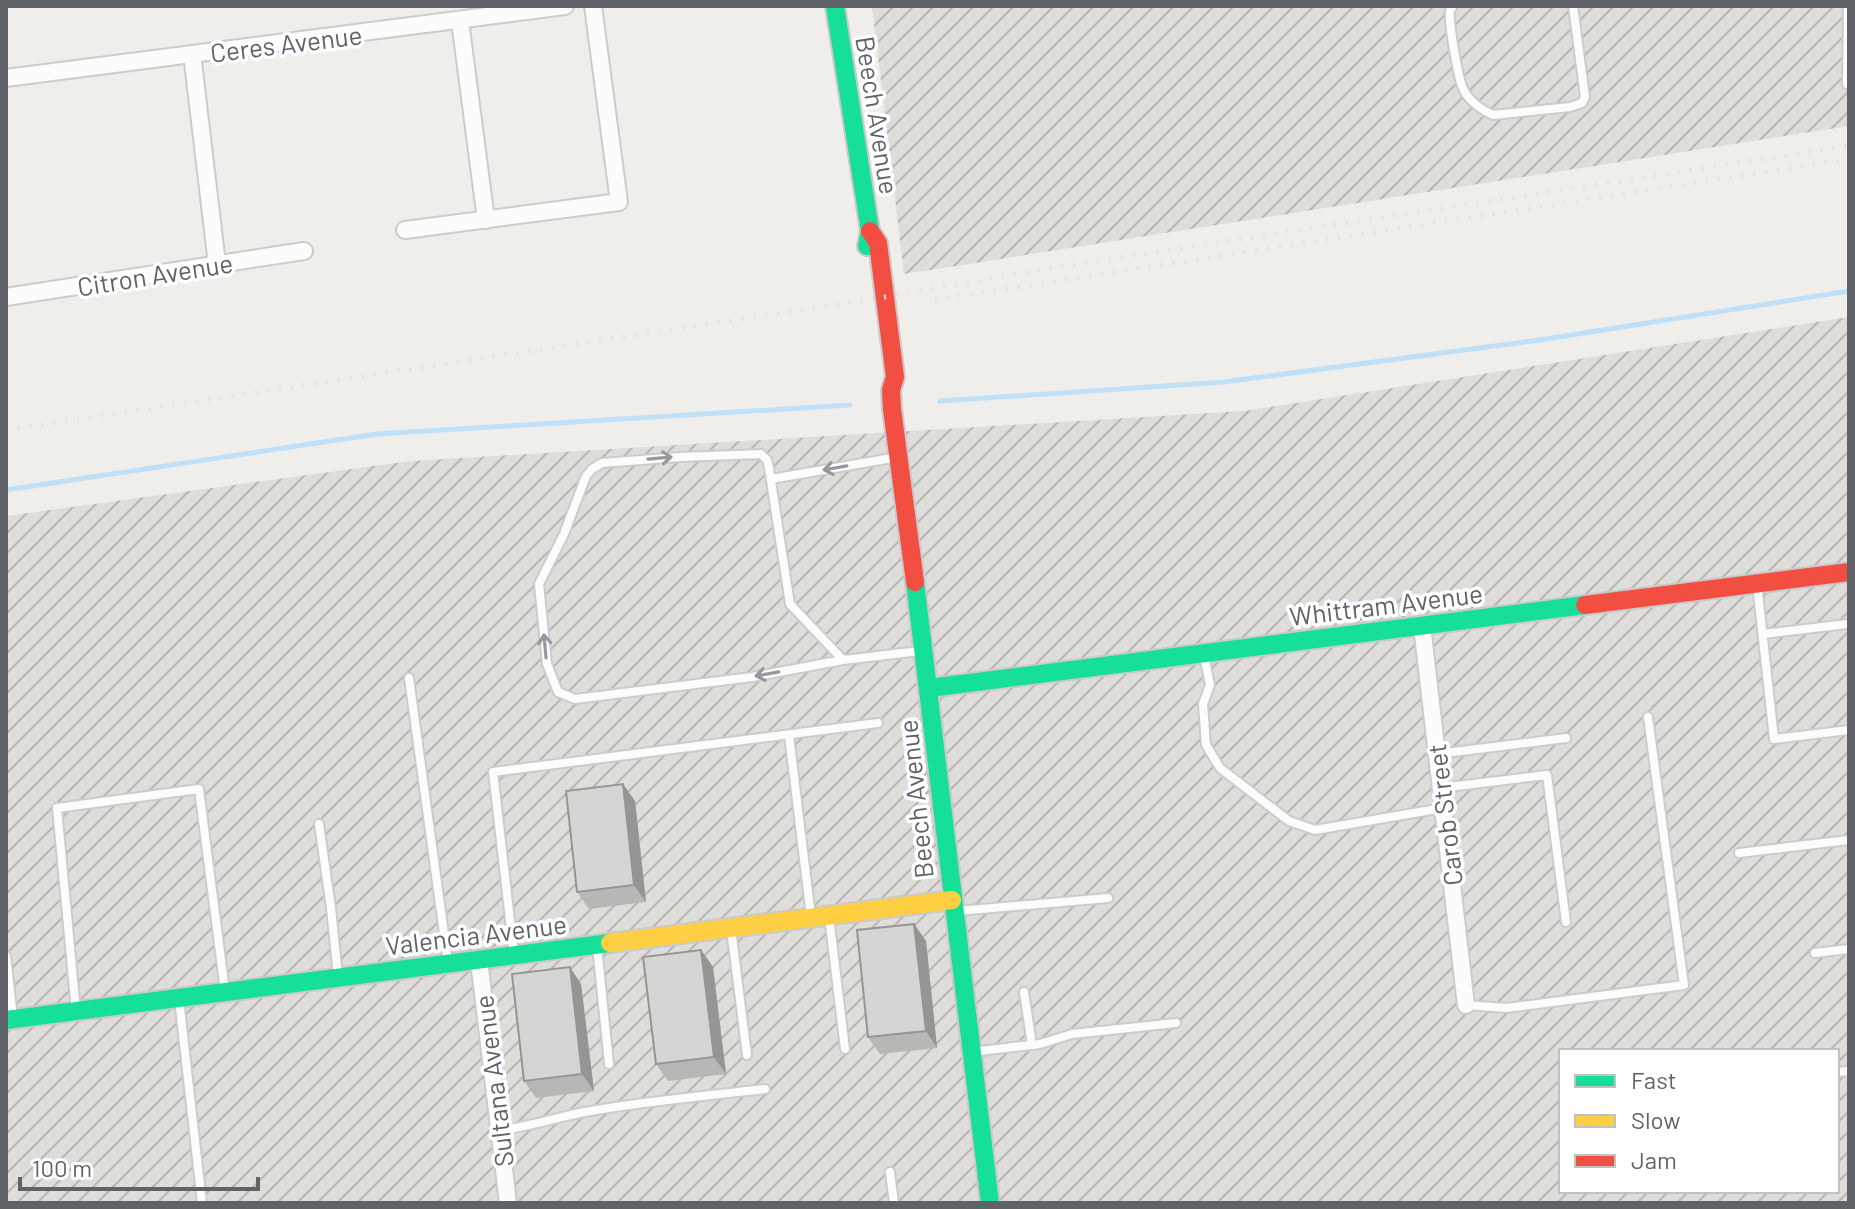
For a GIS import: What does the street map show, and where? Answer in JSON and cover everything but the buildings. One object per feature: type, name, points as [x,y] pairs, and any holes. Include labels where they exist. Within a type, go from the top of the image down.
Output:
[{"type":"street","name":"Ceres Avenue","points":[[6,78],[565,6]]},
{"type":"street","points":[[405,230],[619,202],[593,6]]},
{"type":"street","name":"Beech Avenue","points":[[835,6],[870,231],[867,243],[885,379],[892,400],[990,1203]]},
{"type":"street","points":[[460,21],[486,220]]},
{"type":"street","points":[[192,54],[217,264]]},
{"type":"street","name":"Citron Avenue","points":[[6,297],[304,251]]},
{"type":"street","name":"Whittram Avenue","points":[[929,688],[1849,572]]},
{"type":"street","name":"Carob Street","points":[[1422,626],[1466,1005]]},
{"type":"street","name":"Valencia Avenue","points":[[10,1019],[820,917],[952,906]]},
{"type":"street","name":"Sultana Avenue","points":[[479,960],[508,1203]]},
{"type":"lane","points":[[1453,6],[1449,12],[1462,88],[1482,110],[1493,115],[1582,103],[1585,97],[1573,6]]},
{"type":"lane","points":[[1847,84],[1848,6]]},
{"type":"lane","points":[[843,660],[790,604],[771,479],[767,460],[761,454],[602,463],[586,476],[564,534],[539,584],[547,664],[558,692],[575,699],[752,677],[843,660],[924,650]]},
{"type":"lane","points":[[771,479],[899,457]]},
{"type":"lane","points":[[1757,583],[1774,739],[1849,730]]},
{"type":"lane","points":[[1763,634],[1847,624]]},
{"type":"lane","points":[[1203,653],[1210,685],[1203,704],[1206,745],[1220,768],[1289,821],[1315,830],[1443,808]]},
{"type":"lane","points":[[409,678],[448,964]]},
{"type":"lane","points":[[1466,1005],[1506,1008],[1684,985],[1648,717]]},
{"type":"lane","points":[[514,956],[493,772],[878,723]]},
{"type":"lane","points":[[789,735],[845,1049]]},
{"type":"lane","points":[[1437,754],[1566,738]]},
{"type":"lane","points":[[1441,788],[1547,775],[1566,922]]},
{"type":"lane","points":[[76,1011],[57,808],[199,789],[225,992]]},
{"type":"lane","points":[[319,824],[338,978]]},
{"type":"lane","points":[[1739,853],[1849,840]]},
{"type":"lane","points":[[952,906],[1108,898]]},
{"type":"lane","points":[[731,928],[747,1055]]},
{"type":"lane","points":[[597,945],[609,1064]]},
{"type":"lane","points":[[1815,953],[1849,949]]},
{"type":"lane","points":[[6,956],[10,1019]]},
{"type":"lane","points":[[1024,992],[1032,1045]]},
{"type":"lane","points":[[178,998],[202,1203]]},
{"type":"lane","points":[[971,1052],[1032,1045],[1072,1034],[1176,1023]]},
{"type":"lane","points":[[499,1130],[645,1103],[765,1089]]},
{"type":"lane","points":[[890,1172],[894,1203]]},
{"type":"shaded area","points":[[872,6],[1849,6],[1849,126],[904,274]]},
{"type":"shaded area","points":[[1849,317],[1849,1203],[6,1203],[6,516],[411,461],[1244,411]]},
{"type":"waterway","points":[[940,401],[1224,382],[1546,339],[1849,291]]},
{"type":"waterway","points":[[6,490],[377,434],[850,405]]},
{"type":"railway","points":[[6,430],[873,299],[1065,266],[1849,146]]},
{"type":"railway","points":[[935,300],[1849,159]]},
{"type":"traffic: fast","points":[[835,6],[870,231],[867,246]]},
{"type":"traffic: fast","points":[[915,582],[990,1203]]},
{"type":"traffic: fast","points":[[929,688],[1585,605]]},
{"type":"traffic: fast","points":[[6,1020],[610,943]]},
{"type":"traffic: slow","points":[[610,943],[952,900]]},
{"type":"traffic: jam","points":[[870,231],[878,243],[895,377],[891,390],[892,409],[915,582]]},
{"type":"traffic: jam","points":[[1585,605],[1849,572]]}]
